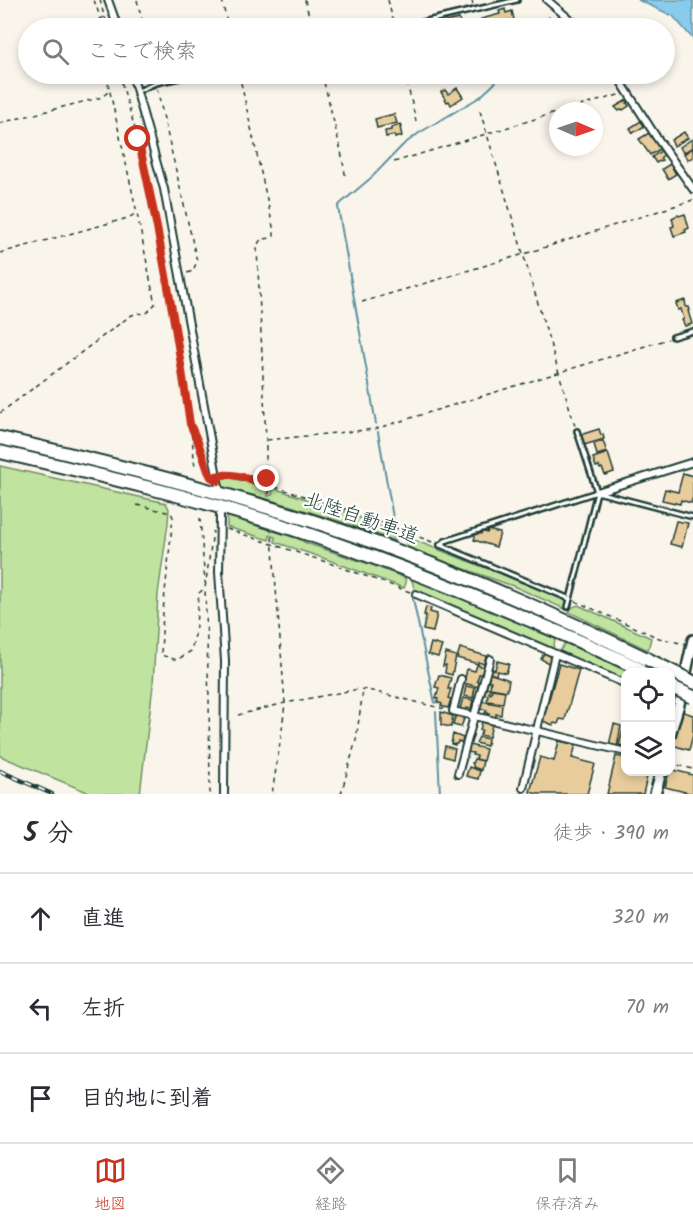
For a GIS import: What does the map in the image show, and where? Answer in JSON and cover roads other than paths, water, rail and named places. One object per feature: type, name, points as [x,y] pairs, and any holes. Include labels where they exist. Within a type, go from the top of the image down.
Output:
[{"type":"highway","name":"北陸自動車道","points":[[0,438],[189,485],[302,518],[452,572],[586,629],[693,682]]},
{"type":"highway","name":"北陸自動車道","points":[[0,452],[126,482],[297,531],[446,584],[636,668]]},
{"type":"highway","points":[[675,688],[693,697]]},
{"type":"main road","points":[[675,703],[692,643]]},
{"type":"main road","points":[[655,794],[660,776]]},
{"type":"street","points":[[108,0],[114,18]]},
{"type":"street","points":[[547,0],[568,18]]},
{"type":"street","points":[[136,84],[164,189],[218,481]]},
{"type":"street","points":[[622,84],[693,189]]},
{"type":"street","points":[[597,492],[693,462]]},
{"type":"street","points":[[220,515],[219,572],[225,661],[224,794]]},
{"type":"street","points":[[416,594],[621,682]]},
{"type":"street","points":[[523,788],[555,654]]},
{"type":"street","points":[[458,774],[490,659]]},
{"type":"street","points":[[460,678],[453,711],[621,751]]},
{"type":"lane","points":[[439,18],[517,0]]},
{"type":"lane","points":[[138,91],[154,84]]},
{"type":"lane","points":[[673,337],[693,331]]},
{"type":"lane","points":[[568,607],[597,492],[577,431]]},
{"type":"lane","points":[[570,599],[440,545],[445,541],[597,492],[693,517]]},
{"type":"water","points":[[638,0],[693,0],[693,39],[673,16]]},
{"type":"waterway","points":[[376,424],[338,207],[403,145],[480,97],[494,84]]},
{"type":"waterway","points":[[378,432],[394,523]]},
{"type":"waterway","points":[[413,599],[435,703]]},
{"type":"waterway","points":[[436,712],[440,794]]},
{"type":"railway","points":[[0,771],[52,794]]}]
